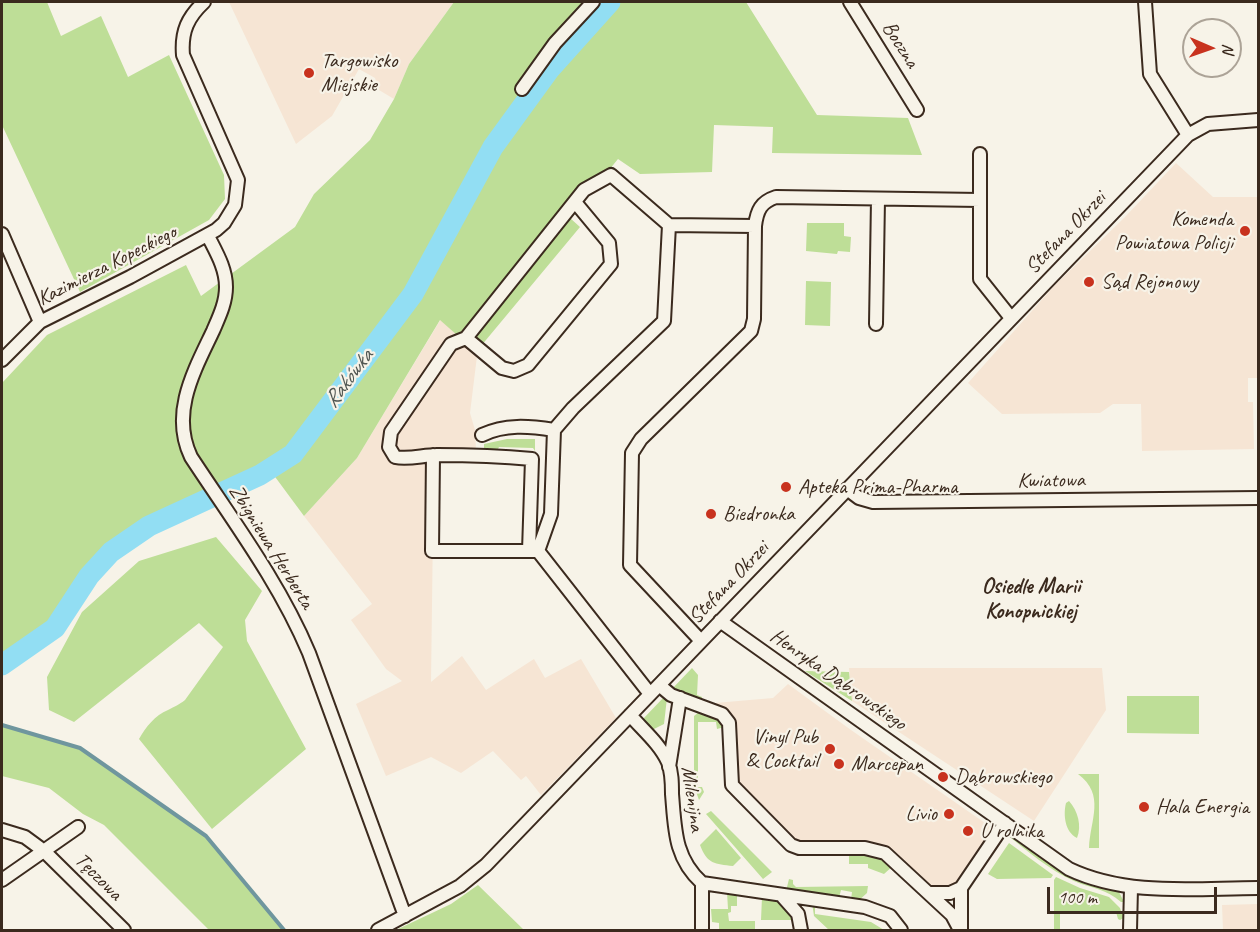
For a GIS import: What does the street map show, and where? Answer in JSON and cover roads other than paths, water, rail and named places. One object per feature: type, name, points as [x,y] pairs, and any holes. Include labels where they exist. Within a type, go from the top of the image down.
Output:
[{"type":"street","name":"Kazimierza Kopeckiego","points":[[2,360],[40,322],[208,236],[224,223],[231,213],[238,188],[234,169],[183,55],[184,28],[189,18],[204,2]]},
{"type":"street","points":[[522,89],[555,43],[592,2]]},
{"type":"street","name":"Boczna","points":[[850,2],[917,110]]},
{"type":"street","points":[[1145,2],[1150,74],[1188,135]]},
{"type":"street","name":"Stefana Okrzei","points":[[378,930],[460,886],[486,865],[1188,135],[1208,124],[1258,120]]},
{"type":"street","points":[[980,154],[980,279],[1011,318]]},
{"type":"street","points":[[755,226],[669,225],[611,175],[584,190],[466,338],[451,344],[391,432],[389,447],[395,457],[403,459],[433,455],[482,455],[532,459],[533,551],[655,689],[722,714],[727,718],[732,785],[791,845],[799,848],[875,849],[892,857],[952,915],[961,930]]},
{"type":"street","points":[[701,641],[630,565],[632,453],[641,439],[752,331],[755,226],[758,209],[767,200],[776,197],[980,200]]},
{"type":"street","points":[[876,324],[878,199]]},
{"type":"street","points":[[466,338],[502,368],[514,370],[528,365],[610,264],[609,243],[575,202]]},
{"type":"street","points":[[533,551],[551,514],[554,430],[573,408],[664,321],[669,225]]},
{"type":"street","points":[[2,234],[40,322]]},
{"type":"street","name":"Zbigniewa Herberta","points":[[208,236],[224,269],[226,292],[220,314],[185,396],[183,423],[189,453],[274,582],[295,621],[309,653],[405,916]]},
{"type":"street","points":[[482,435],[513,426],[554,430]]},
{"type":"street","points":[[433,455],[432,551],[533,551]]},
{"type":"street","name":"Kwiatowa","points":[[847,489],[859,498],[873,502],[1258,498]]},
{"type":"street","name":"Henryka Dąbrowskiego","points":[[720,621],[1070,869],[1092,879],[1131,888],[1258,888]]},
{"type":"street","points":[[669,767],[680,698]]},
{"type":"street","name":"Milenijna","points":[[630,715],[664,755],[669,767],[675,833],[681,854],[690,872],[702,883]]},
{"type":"street","points":[[929,893],[950,893],[961,888],[1005,823]]},
{"type":"street","name":"Tęczowa","points":[[2,880],[78,827]]},
{"type":"street","name":"Tęczowa","points":[[2,830],[25,837],[44,851],[124,930]]},
{"type":"street","points":[[702,930],[702,883],[866,907],[890,916],[901,930]]},
{"type":"street","points":[[961,888],[961,930]]},
{"type":"street","points":[[1130,930],[1131,888]]},
{"type":"street","points":[[782,896],[798,914],[801,930]]},
{"type":"waterway","name":"Rakówka","points":[[2,665],[55,628],[89,576],[111,552],[149,526],[260,475],[293,454],[413,294],[493,147],[549,70],[610,2]]},
{"type":"waterway","points":[[2,725],[80,748],[206,836],[284,930]]},
{"type":"place","name":"Targowisko Miejskie","points":[[309,73]]},
{"type":"place","name":"Komenda Powiatowa Policji","points":[[1245,231]]},
{"type":"place","name":"Sąd Rejonowy","points":[[1089,282]]},
{"type":"place","name":"Apteka Prima-Pharma","points":[[786,487]]},
{"type":"place","name":"Biedronka","points":[[711,514]]},
{"type":"place","name":"Vinyl Pub & Cocktail","points":[[830,749]]},
{"type":"place","name":"Marcepan","points":[[839,764]]},
{"type":"place","name":"Dąbrowskiego","points":[[943,777]]},
{"type":"place","name":"Hala Energia","points":[[1144,807]]},
{"type":"place","name":"Livio","points":[[949,814]]},
{"type":"place","name":"U rolnika","points":[[968,831]]},
{"type":"district","name":"Osiedle Marii Konopnickiej","points":[[1031,600]]}]
